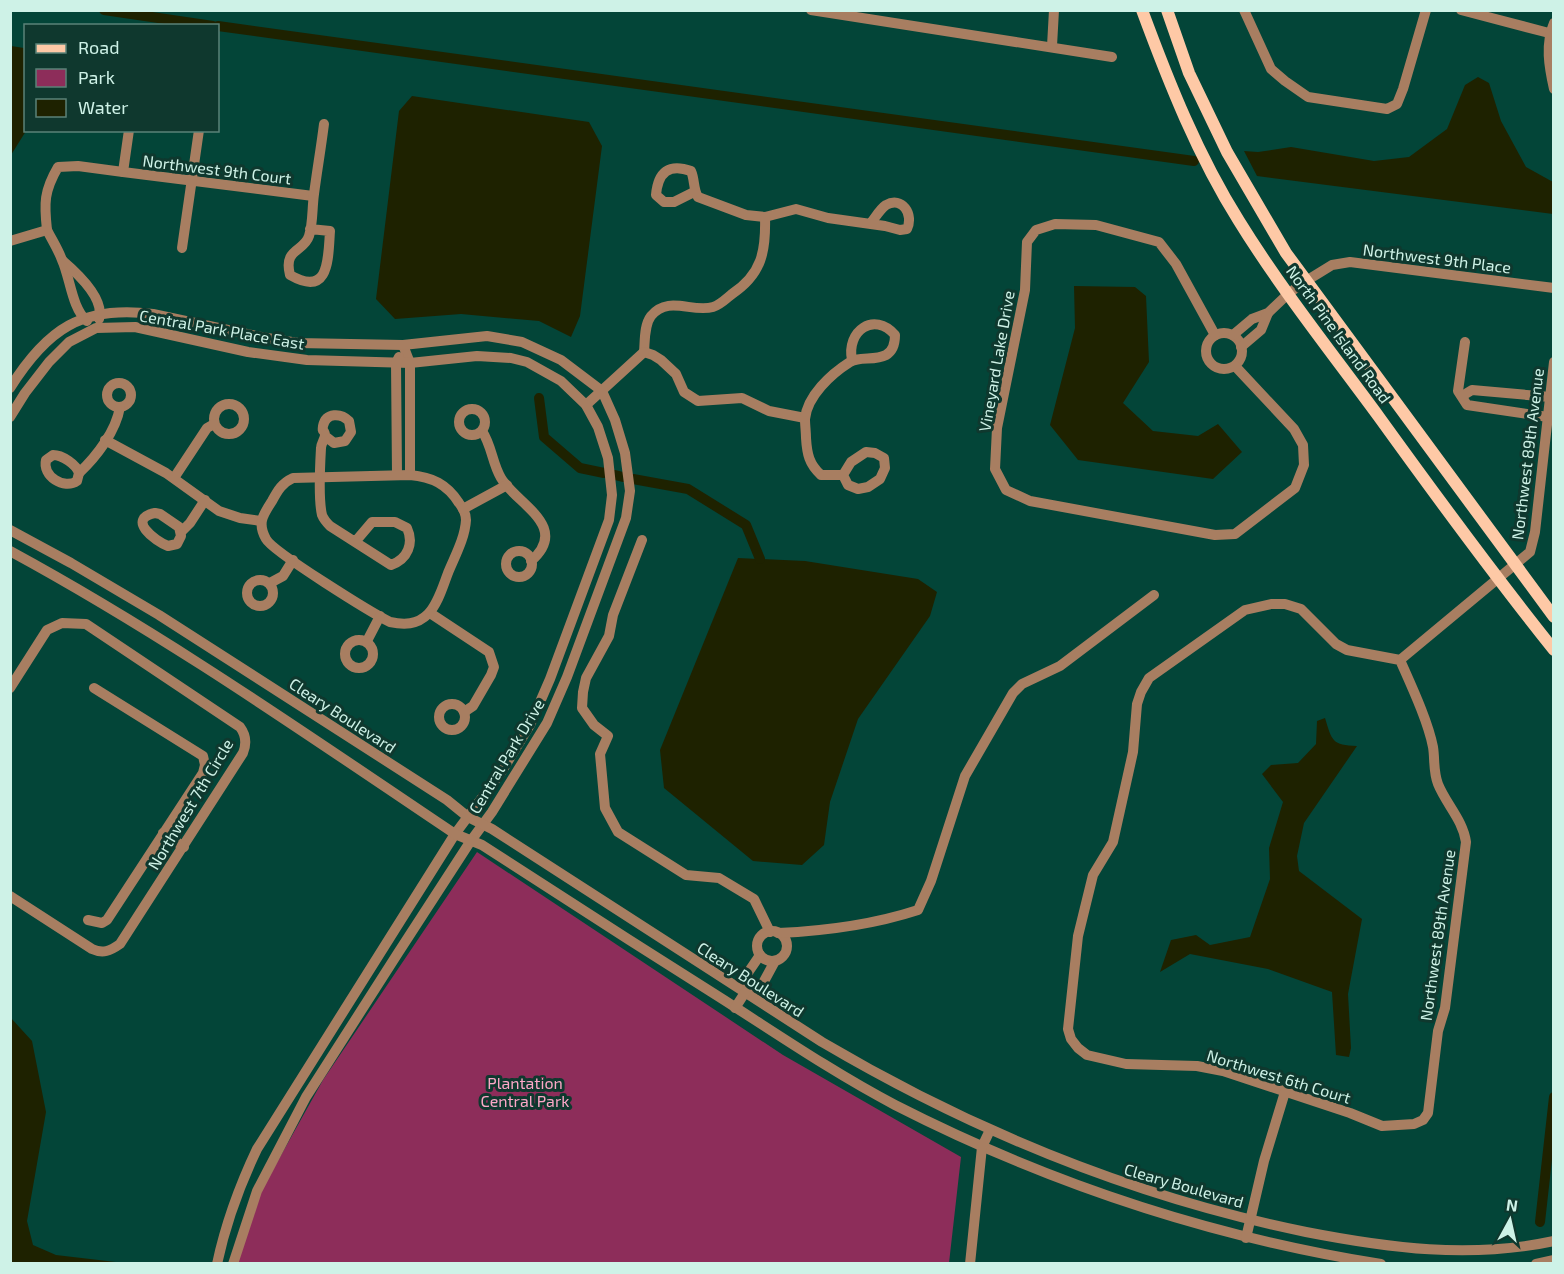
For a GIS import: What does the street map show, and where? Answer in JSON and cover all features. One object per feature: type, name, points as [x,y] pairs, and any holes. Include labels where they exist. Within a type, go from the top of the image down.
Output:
[{"type":"main road","name":"North Pine Island Road","points":[[1142,10],[1170,85],[1208,164],[1239,220],[1289,293],[1496,578],[1554,650]]},
{"type":"main road","name":"North Pine Island Road","points":[[1167,10],[1189,73],[1227,152],[1262,213],[1306,281],[1554,617]]},
{"type":"street","points":[[811,10],[1112,57]]},
{"type":"street","points":[[1052,46],[1054,10]]},
{"type":"street","points":[[1244,10],[1271,69],[1308,97],[1387,109],[1397,104],[1403,89],[1426,10]]},
{"type":"street","points":[[1465,11],[1552,28],[1548,62],[1554,89]]},
{"type":"street","points":[[310,229],[330,231],[326,272],[315,281],[296,279],[290,275],[288,267],[290,257],[295,250],[307,242],[324,124]]},
{"type":"street","name":"Northwest 9th Court","points":[[129,132],[123,172],[314,196]]},
{"type":"street","points":[[182,248],[199,132]]},
{"type":"street","points":[[63,261],[83,279],[97,301],[100,314],[96,328],[83,318],[72,293],[63,261],[47,230],[45,210],[47,186],[58,167],[78,166],[123,172]]},
{"type":"street","points":[[694,192],[698,197],[746,215],[765,217],[796,209],[828,218],[870,224]]},
{"type":"street","points":[[586,405],[644,352],[646,326],[651,316],[669,305],[680,304],[696,309],[714,307],[746,285],[763,255],[765,217]]},
{"type":"street","name":"Vineyard Lake Drive","points":[[1215,335],[1176,264],[1159,242],[1096,225],[1055,224],[1036,230],[1027,242],[1025,290],[997,428],[995,469],[1006,490],[1030,501],[1215,535],[1235,534],[1295,488],[1304,465],[1303,445],[1294,429],[1235,366]]},
{"type":"street","points":[[10,241],[47,230]]},
{"type":"street","name":"Northwest 9th Place","points":[[1289,293],[1332,265],[1350,262],[1554,288]]},
{"type":"street","points":[[1242,347],[1260,330],[1268,313],[1289,293]]},
{"type":"street","name":"Central Park Place East","points":[[10,388],[37,350],[56,333],[83,318],[100,314],[135,312],[153,314],[298,343],[403,345]]},
{"type":"street","points":[[1233,335],[1252,319],[1268,313]]},
{"type":"street","name":"Central Park Place East","points":[[10,417],[49,362],[69,342],[96,328],[135,327],[248,352],[307,360],[396,363]]},
{"type":"street","points":[[1221,333],[1233,335],[1242,347],[1242,356],[1235,366],[1224,369],[1212,365],[1208,361],[1206,349],[1210,338],[1221,333]]},
{"type":"street","name":"Central Park Drive","points":[[233,1263],[257,1191],[306,1097],[547,723],[567,677],[626,518],[630,491],[625,453],[615,420],[602,391],[561,360],[522,342],[488,336],[403,345]]},
{"type":"street","points":[[1465,342],[1458,391],[1467,405],[1548,417]]},
{"type":"street","points":[[397,475],[396,363],[403,345]]},
{"type":"street","points":[[403,345],[410,363],[410,475]]},
{"type":"street","points":[[644,352],[654,354],[661,360],[676,374],[684,392],[698,402],[742,398],[769,411],[806,418]]},
{"type":"street","name":"Central Park Drive","points":[[217,1263],[238,1187],[257,1149],[455,834],[502,771],[530,725],[550,679],[609,520],[612,495],[608,458],[598,427],[586,405],[561,381],[527,362],[510,358],[477,356],[396,363]]},
{"type":"street","points":[[843,475],[821,475],[812,466],[807,453],[806,418],[810,402],[820,387],[852,360]]},
{"type":"street","name":"Northwest 89th Avenue","points":[[1423,1120],[1428,1113],[1438,1031],[1445,1008],[1466,842],[1461,824],[1438,785],[1433,767],[1433,747],[1400,660],[1530,552],[1535,532],[1554,362]]},
{"type":"street","points":[[1462,396],[1472,390],[1550,397]]},
{"type":"street","points":[[79,472],[91,462],[105,440],[118,417],[120,407]]},
{"type":"street","points":[[174,478],[207,428],[214,424]]},
{"type":"street","points":[[482,431],[489,441],[499,474],[537,514],[543,526],[542,547],[531,561]]},
{"type":"street","points":[[325,436],[321,444],[322,514],[325,521],[355,542],[391,565],[399,562],[407,554],[410,535],[407,528],[395,522],[372,522],[355,542]]},
{"type":"street","points":[[105,440],[174,478],[219,511],[261,521]]},
{"type":"street","points":[[397,475],[425,476],[444,484],[463,509],[466,519],[462,539],[430,613],[406,626],[380,616],[293,560],[267,541],[261,521],[283,483],[293,478],[397,475]]},
{"type":"street","points":[[463,509],[507,485]]},
{"type":"street","points":[[181,532],[205,501]]},
{"type":"street","name":"Cleary Boulevard","points":[[10,530],[81,568],[159,615],[468,816],[870,1070],[990,1130],[1107,1177],[1206,1208],[1251,1220],[1360,1242],[1430,1251],[1498,1250],[1554,1241]]},
{"type":"street","points":[[642,540],[613,615],[609,636],[586,678],[583,692],[582,708],[594,725],[608,736],[600,754],[605,808],[618,832],[686,875],[718,878],[754,899],[774,932],[785,939],[787,948]]},
{"type":"street","name":"Cleary Boulevard","points":[[10,551],[153,633],[270,708],[455,834],[482,845],[802,1052],[863,1087],[982,1147],[1085,1189],[1246,1238],[1330,1256],[1381,1263]]},
{"type":"street","points":[[270,584],[283,576],[293,560]]},
{"type":"street","points":[[806,932],[787,948],[783,957],[775,961],[767,960],[760,955],[758,947],[760,939],[774,932],[806,932],[883,921],[918,910],[931,881],[965,776],[1013,693],[1022,684],[1060,666],[1154,595]]},
{"type":"street","name":"Northwest 6th Court","points":[[1400,660],[1347,650],[1336,644],[1300,609],[1285,604],[1271,604],[1245,610],[1149,678],[1137,704],[1133,752],[1113,842],[1093,875],[1078,936],[1068,1029],[1071,1039],[1088,1055],[1126,1064],[1197,1066],[1222,1071],[1382,1126],[1404,1126],[1423,1120]]},
{"type":"street","points":[[430,613],[489,652],[492,659],[494,667],[491,675],[473,706],[464,712]]},
{"type":"street","points":[[367,641],[380,616]]},
{"type":"street","name":"Northwest 7th Circle","points":[[10,687],[47,630],[62,623],[86,624],[240,727],[246,738],[243,753],[120,944],[104,952],[92,949],[10,896]]},
{"type":"street","points":[[88,920],[102,923],[107,920],[203,773],[205,765],[203,756],[94,688]]},
{"type":"street","points":[[163,833],[184,847]]},
{"type":"street","points":[[747,991],[745,977],[760,955]]},
{"type":"street","points":[[735,1008],[747,991],[762,985],[775,961]]},
{"type":"street","points":[[1246,1238],[1264,1161],[1285,1092]]},
{"type":"street","points":[[970,1263],[982,1147],[990,1130]]},
{"type":"street","points":[[1536,1263],[1554,1260]]},
{"type":"green space","name":"Plantation Central Park","points":[[477,852],[783,1055],[961,1157],[949,1263],[237,1264],[261,1191],[323,1080]]},
{"type":"water","points":[[11,46],[24,48],[25,132],[11,155]]},
{"type":"water","points":[[1478,77],[1489,83],[1501,121],[1526,167],[1553,182],[1553,214],[1257,176],[1244,151],[1258,152],[1291,147],[1374,161],[1409,157],[1447,129],[1465,85]]},
{"type":"water","points":[[412,96],[589,122],[602,146],[580,316],[571,337],[539,321],[461,314],[395,319],[376,299],[399,111]]},
{"type":"water","points":[[1074,286],[1135,287],[1146,296],[1149,362],[1123,403],[1153,431],[1198,436],[1218,424],[1242,452],[1213,479],[1078,460],[1050,425],[1075,328]]},
{"type":"water","points":[[738,558],[805,561],[918,579],[937,592],[930,616],[858,719],[830,802],[824,845],[802,865],[753,861],[664,788],[660,750]]},
{"type":"water","points":[[1325,718],[1334,740],[1338,743],[1357,746],[1304,823],[1297,856],[1299,871],[1362,919],[1348,994],[1351,1048],[1349,1057],[1336,1055],[1332,992],[1268,969],[1190,954],[1160,972],[1171,940],[1196,935],[1210,945],[1250,937],[1270,879],[1269,848],[1283,802],[1262,774],[1271,765],[1298,763],[1316,744],[1317,721]]},
{"type":"water","points":[[11,1018],[32,1041],[46,1112],[27,1221],[33,1245],[56,1255],[124,1263],[11,1263]]},
{"type":"waterway","points":[[104,10],[199,24]]},
{"type":"waterway","points":[[219,26],[1194,161]]},
{"type":"waterway","points":[[539,398],[544,437],[580,468],[604,473]]},
{"type":"waterway","points":[[615,475],[623,477]]},
{"type":"waterway","points":[[633,479],[688,489],[746,525],[760,559]]},
{"type":"waterway","points":[[1540,1222],[1554,1097]]}]
